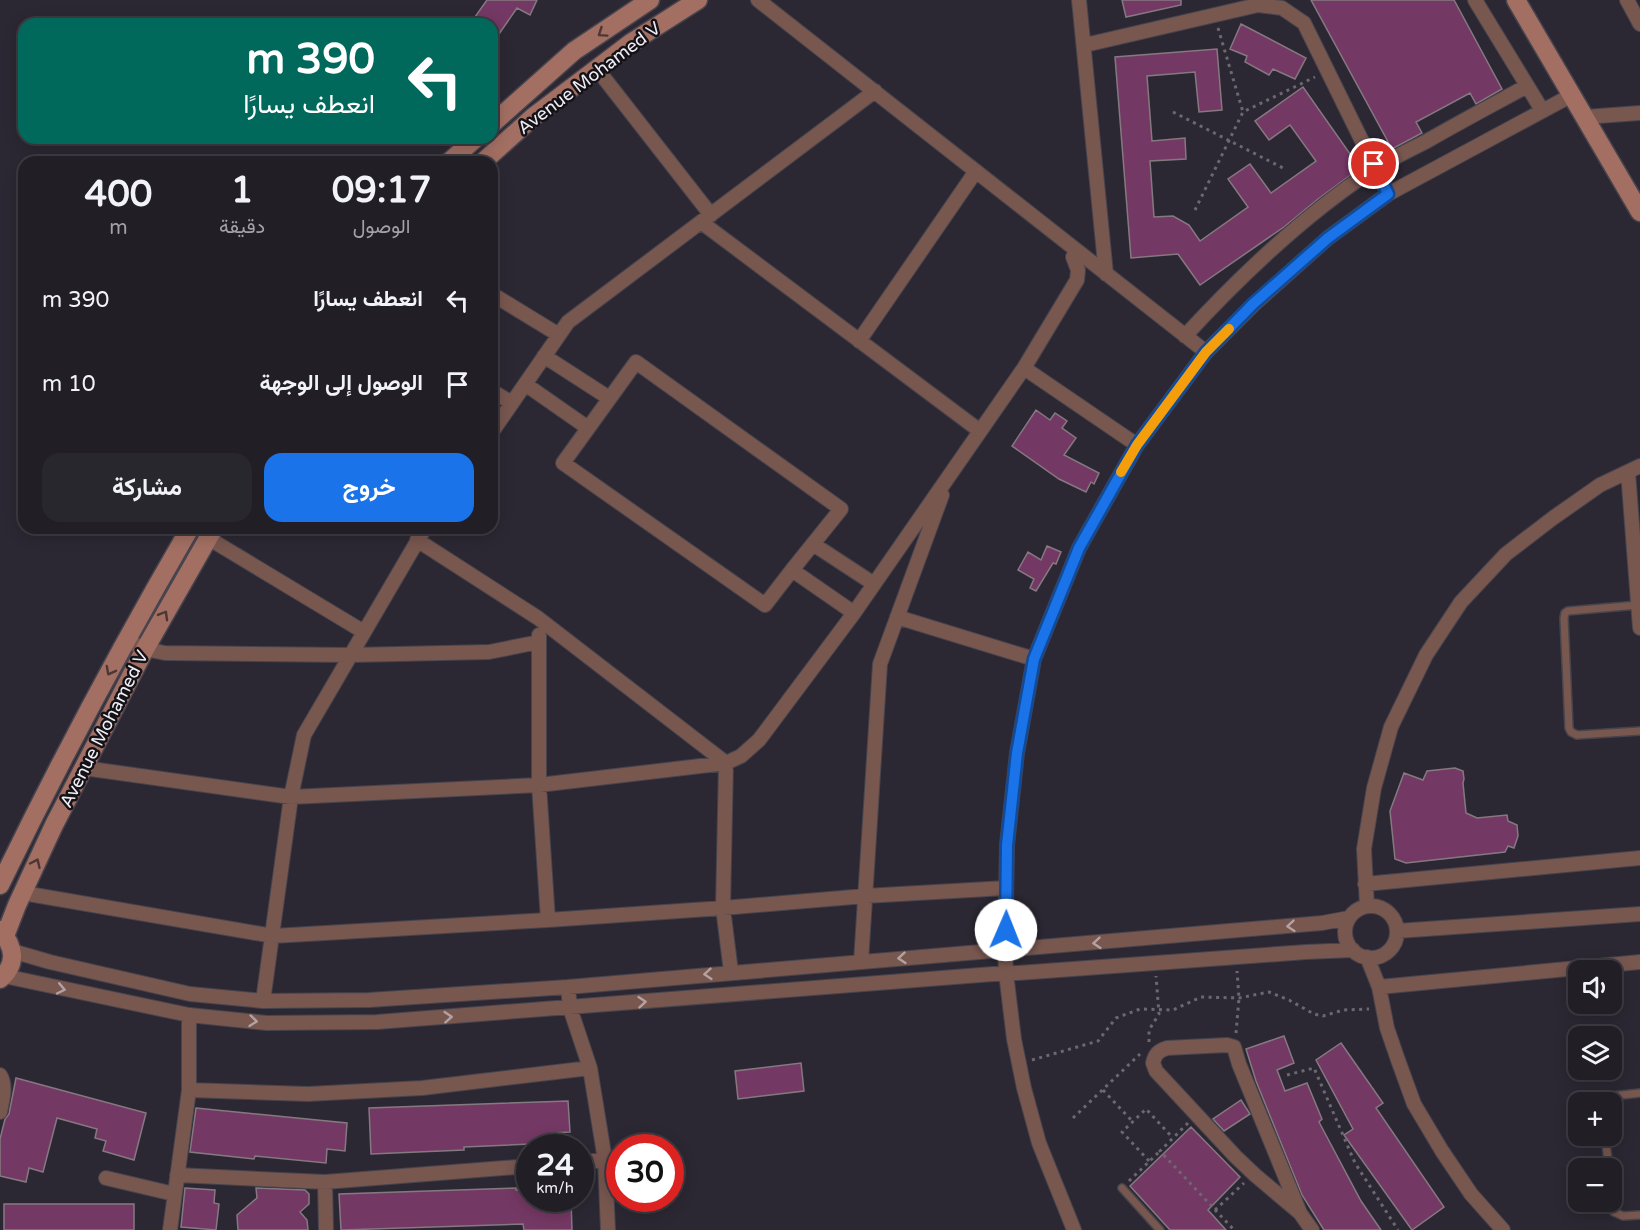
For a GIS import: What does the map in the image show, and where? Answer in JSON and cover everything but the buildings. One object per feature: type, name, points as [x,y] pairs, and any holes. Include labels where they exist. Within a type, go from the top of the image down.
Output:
[{"type":"street","name":"Avenue Mohamed V","points":[[498,119],[574,51],[650,0]]},
{"type":"street","name":"Avenue Mohamed V","points":[[490,156],[533,117],[632,42],[698,0]]},
{"type":"street","points":[[758,0],[1206,352]]},
{"type":"street","points":[[1079,0],[1106,274]]},
{"type":"street","points":[[1475,0],[1542,110]]},
{"type":"street","points":[[1516,0],[1640,213]]},
{"type":"street","points":[[1627,0],[1640,24]]},
{"type":"street","points":[[1085,45],[1258,5],[1282,8],[1304,23],[1388,194]]},
{"type":"street","points":[[597,69],[706,218],[859,341],[980,432]]},
{"type":"street","points":[[1185,336],[1221,296],[1278,244],[1343,191],[1376,168],[1527,86]]},
{"type":"street","points":[[498,423],[568,322],[875,91]]},
{"type":"street","points":[[1074,1230],[1039,1143],[1024,1088],[1006,973],[1005,951],[1007,845],[1017,753],[1034,659],[1079,548],[1137,445],[1206,352],[1253,304],[1328,238],[1388,194],[1572,95]]},
{"type":"street","points":[[1585,117],[1640,113]]},
{"type":"street","points":[[456,156],[469,144]]},
{"type":"street","points":[[859,341],[976,171]]},
{"type":"street","points":[[84,768],[291,797],[539,785],[726,763],[741,756],[759,740],[854,613],[1024,368],[1077,280],[1078,270],[1073,257],[1076,251]]},
{"type":"street","points":[[498,298],[559,335]]},
{"type":"street","points":[[544,356],[609,398]]},
{"type":"street","points":[[636,362],[841,509],[765,605],[562,463],[588,428],[636,362]]},
{"type":"street","points":[[1024,368],[1137,445]]},
{"type":"street","points":[[525,384],[588,428]]},
{"type":"street","points":[[498,395],[512,403]]},
{"type":"street","points":[[1367,906],[1364,849],[1374,788],[1391,727],[1426,655],[1461,602],[1506,554],[1600,485],[1634,469],[1640,628]]},
{"type":"street","points":[[861,962],[880,664],[949,476]]},
{"type":"street","name":"Avenue Mohamed V","points":[[0,885],[43,796],[126,640],[187,534]]},
{"type":"street","name":"Avenue Mohamed V","points":[[2,978],[10,968],[12,957],[6,939],[22,893],[54,825],[145,649],[210,534]]},
{"type":"street","points":[[213,534],[364,632]]},
{"type":"street","points":[[263,1001],[291,797],[304,735],[421,534]]},
{"type":"street","points":[[417,540],[538,618],[726,763]]},
{"type":"street","points":[[813,543],[874,584]]},
{"type":"street","points":[[792,570],[854,613]]},
{"type":"street","points":[[897,617],[1034,659]]},
{"type":"street","points":[[538,618],[539,785],[548,920]]},
{"type":"street","points":[[126,640],[145,649],[165,653],[351,655],[489,652],[539,642]]},
{"type":"street","points":[[726,763],[723,908],[731,972]]},
{"type":"street","points":[[1365,884],[1640,858]]},
{"type":"street","points":[[22,893],[273,936],[548,920],[865,896],[1006,888]]},
{"type":"street","points":[[1367,906],[1384,909],[1396,922],[1396,940],[1382,956],[1367,957],[1359,954],[1353,950],[1346,938],[1349,918],[1353,913],[1367,906]]},
{"type":"street","points":[[1397,931],[1640,914]]},
{"type":"street","points":[[6,939],[50,962],[190,994],[263,1001],[369,1000],[568,987],[1005,951],[1322,923],[1349,918]]},
{"type":"street","points":[[1338,951],[1346,938]]},
{"type":"street","points":[[2,978],[189,1015],[267,1023],[377,1022],[1006,973],[1353,950]]},
{"type":"street","points":[[1367,957],[1379,987],[1387,1028],[1414,1104],[1442,1152],[1471,1194],[1503,1230]]},
{"type":"street","points":[[1379,987],[1640,963]]},
{"type":"street","points":[[568,987],[570,1008],[590,1068],[605,1160],[608,1230]]},
{"type":"street","points":[[170,1230],[189,1090],[189,1015]]},
{"type":"street","points":[[1300,1213],[1253,1173],[1156,1071],[1152,1051],[1227,1045],[1234,1047],[1300,1213],[1312,1230]]},
{"type":"street","points":[[189,1090],[308,1094],[422,1088],[590,1068]]},
{"type":"street","points":[[0,1075],[3,1080],[4,1095],[0,1112]]},
{"type":"street","points":[[594,1161],[605,1160]]},
{"type":"street","points":[[177,1176],[325,1182],[516,1167]]},
{"type":"street","points":[[106,1178],[174,1194]]},
{"type":"street","points":[[325,1182],[326,1230]]},
{"type":"lane","points":[[1638,605],[1568,611],[1564,618],[1571,732],[1577,735],[1640,731]]},
{"type":"lane","points":[[1622,1095],[1640,1093]]},
{"type":"lane","points":[[1122,1188],[1160,1230]]},
{"type":"lane","points":[[1614,1212],[1623,1216],[1640,1215]]},
{"type":"path","points":[[1214,15],[1243,112]]},
{"type":"path","points":[[1195,210],[1243,112],[1327,71]]},
{"type":"path","points":[[1173,112],[1283,168]]},
{"type":"path","points":[[1234,1047],[1239,998],[1235,957]]},
{"type":"path","points":[[1073,1118],[1103,1090],[1152,1051],[1149,1030],[1159,1014],[1154,963]]},
{"type":"path","points":[[1019,1064],[1098,1041],[1116,1018],[1140,1009],[1173,1010],[1201,997],[1239,998],[1269,992],[1314,1014],[1323,1016],[1343,1010],[1383,1008]]},
{"type":"path","points":[[1287,1075],[1314,1068],[1355,1163],[1398,1230]]},
{"type":"path","points":[[1103,1090],[1133,1122]]},
{"type":"path","points":[[1149,1161],[1122,1132],[1146,1109],[1173,1137]]},
{"type":"path","points":[[1122,1188],[1197,1114]]},
{"type":"path","points":[[1160,1151],[1234,1230]]},
{"type":"path","points":[[1215,1210],[1253,1173]]},
{"type":"slow traffic","points":[[1121,472],[1137,445],[1206,352],[1229,329]]},
{"type":"route","points":[[1006,930],[1007,845],[1017,753],[1034,659],[1079,548],[1137,445],[1206,352],[1253,304],[1328,238],[1388,194],[1374,164]]}]
